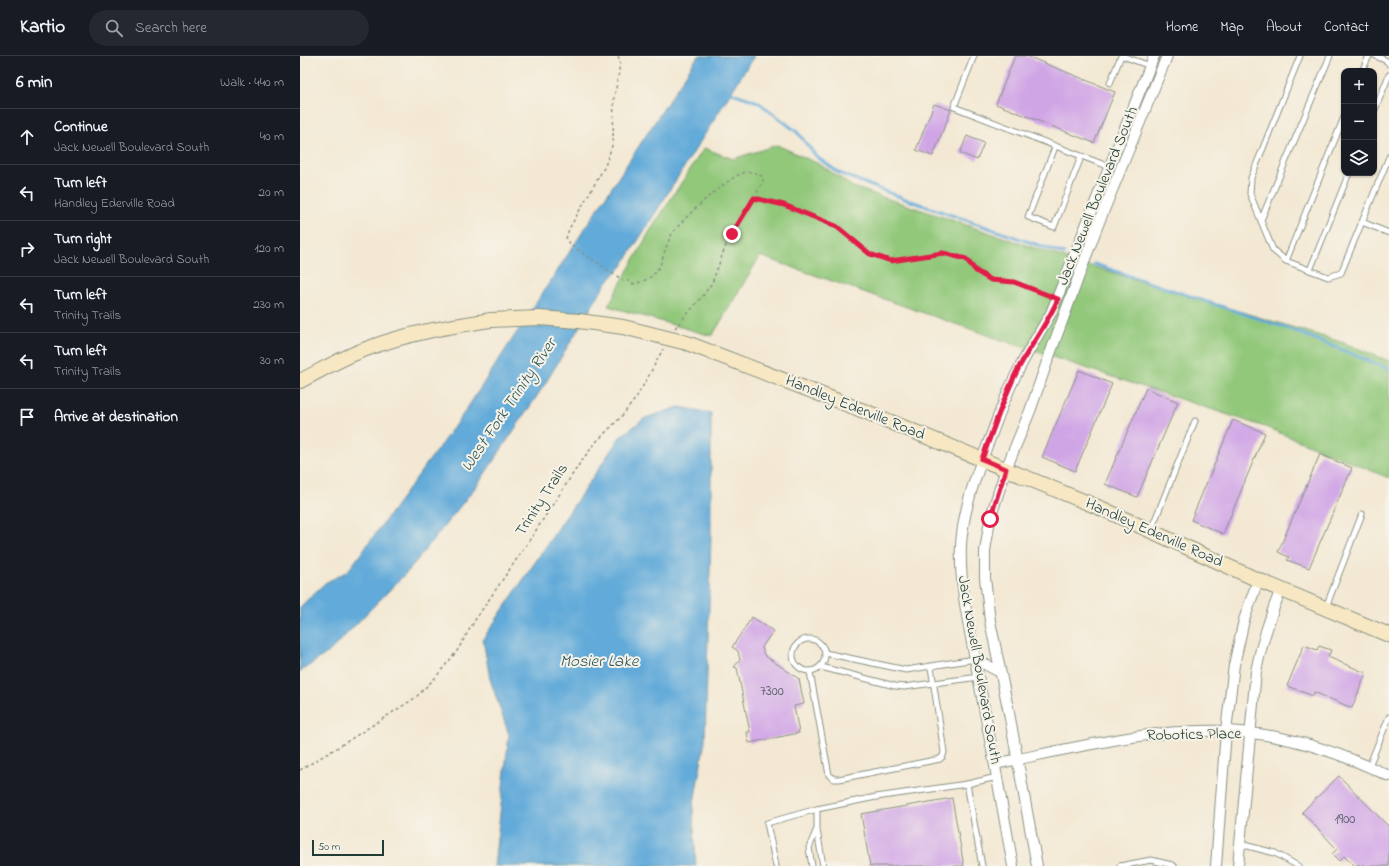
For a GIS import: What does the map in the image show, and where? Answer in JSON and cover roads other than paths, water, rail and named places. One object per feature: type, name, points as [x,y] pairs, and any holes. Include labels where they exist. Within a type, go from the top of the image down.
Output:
[{"type":"main road","name":"Handley Ederville Road","points":[[300,381],[365,349],[438,328],[491,320],[539,318],[579,321],[623,327],[687,343],[862,410],[1105,510],[1258,580],[1389,634]]},
{"type":"street","name":"Jack Newell Boulevard South","points":[[1013,866],[964,596],[961,545],[964,520],[982,459],[1017,372],[1052,314],[1154,56]]},
{"type":"street","name":"Jack Newell Boulevard South","points":[[1037,866],[1018,760],[990,621],[985,578],[985,551],[990,519],[1006,469],[1030,411],[1097,227],[1167,56]]},
{"type":"street","points":[[1150,66],[1161,70]]},
{"type":"street","points":[[1110,167],[1120,171]]},
{"type":"street","points":[[1216,866],[1226,731],[1234,665],[1244,620],[1258,580]]},
{"type":"street","points":[[1238,866],[1256,671],[1270,614],[1281,589]]},
{"type":"street","points":[[975,659],[1000,672]]},
{"type":"street","points":[[979,677],[1000,672]]},
{"type":"street","name":"Robotics Place","points":[[995,764],[1159,733],[1226,731],[1295,741],[1332,752],[1369,766],[1389,776]]},
{"type":"lane","points":[[974,56],[954,107],[1110,167]]},
{"type":"lane","points":[[1110,83],[1122,56],[1150,66]]},
{"type":"lane","points":[[1300,56],[1251,178],[1250,194],[1273,250],[1286,261],[1328,277],[1341,273],[1389,156]]},
{"type":"lane","points":[[1261,220],[1330,56]]},
{"type":"lane","points":[[1363,68],[1368,56]]},
{"type":"lane","points":[[1376,56],[1387,61],[1389,64]]},
{"type":"lane","points":[[1377,105],[1389,75]]},
{"type":"lane","points":[[1286,261],[1341,124]]},
{"type":"lane","points":[[1055,147],[1028,217],[1054,227],[1081,157]]},
{"type":"lane","points":[[1310,270],[1349,176]]},
{"type":"lane","points":[[1362,222],[1389,233]]},
{"type":"lane","points":[[1151,531],[1195,421]]},
{"type":"lane","points":[[1326,608],[1362,514]]},
{"type":"lane","points":[[805,639],[814,639],[819,642],[825,653],[824,661],[821,667],[810,672],[804,672],[798,668],[794,663],[792,655],[796,644],[805,639]]},
{"type":"lane","points":[[825,653],[906,670],[975,659]]},
{"type":"lane","points":[[821,667],[895,686],[979,677]]},
{"type":"lane","points":[[810,672],[829,775],[834,779],[839,779],[940,759],[943,756],[944,752],[931,667]]},
{"type":"lane","points":[[1369,766],[1389,717]]},
{"type":"lane","points":[[776,866],[767,823],[817,809],[876,797],[967,784],[998,777]]},
{"type":"lane","points":[[967,784],[982,866]]},
{"type":"lane","points":[[817,809],[817,830],[822,866]]},
{"type":"lane","points":[[812,866],[809,848],[817,830]]},
{"type":"lane","points":[[1240,844],[1275,853],[1298,866]]},
{"type":"lane","points":[[1120,866],[1151,860],[1174,866]]},
{"type":"water","name":"West Fork Trinity River","points":[[698,56],[754,56],[622,266],[606,283],[545,384],[478,484],[409,570],[330,651],[300,672],[300,607],[325,583],[346,572],[351,567],[464,413]]},
{"type":"water","name":"Mosier Lake","points":[[679,407],[711,413],[711,538],[705,741],[693,808],[696,866],[494,866],[509,735],[490,679],[483,639],[620,437],[645,418]]},
{"type":"waterway","points":[[727,91],[758,102],[797,132],[817,157],[839,173],[905,199],[1064,254]]},
{"type":"waterway","points":[[1094,264],[1295,331],[1389,369]]}]
